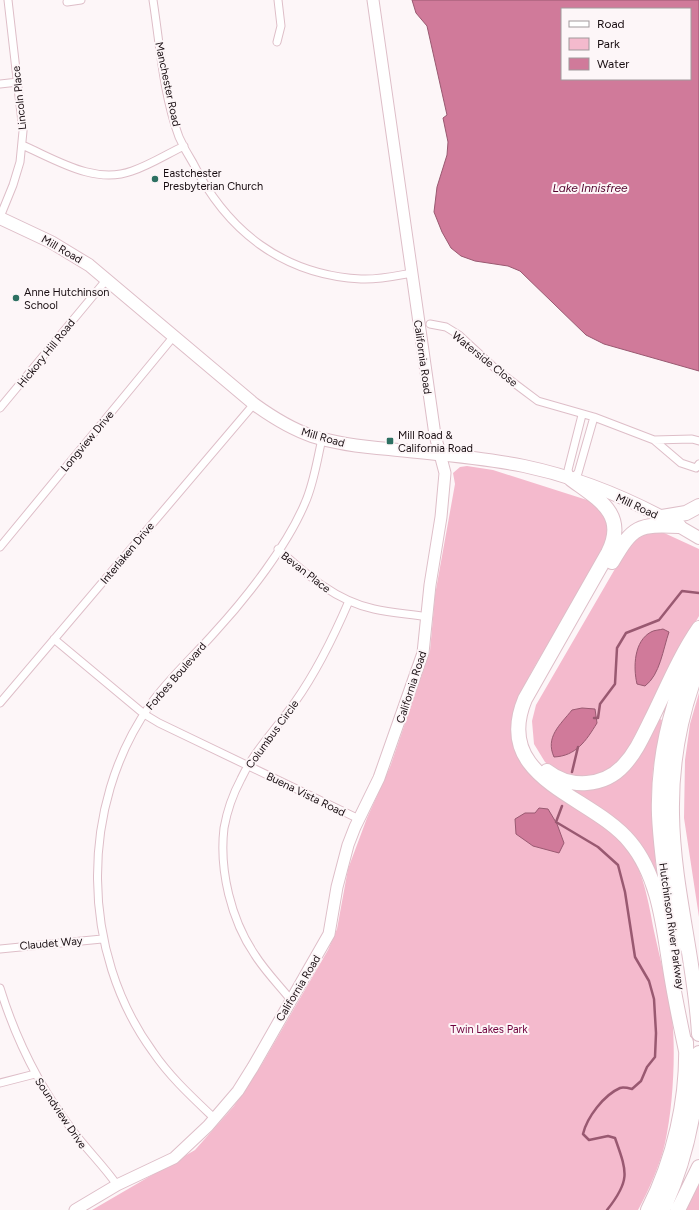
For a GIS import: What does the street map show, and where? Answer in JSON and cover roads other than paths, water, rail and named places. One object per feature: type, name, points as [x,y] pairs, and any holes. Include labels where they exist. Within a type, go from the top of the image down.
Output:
[{"type":"highway","points":[[571,479],[608,508],[614,520],[614,538],[608,553],[525,699],[519,719],[520,742],[527,761],[537,773],[612,825],[630,842],[642,860],[650,878],[658,905],[693,1052]]},
{"type":"highway","points":[[662,517],[686,513],[699,506]]},
{"type":"highway","points":[[679,526],[655,525],[642,528],[631,534],[623,544],[530,708],[527,721],[528,742],[534,755],[542,766],[560,779],[580,784],[604,779],[617,771],[634,751],[685,650],[699,628]]},
{"type":"highway","name":"Hutchinson River Parkway","points":[[663,1210],[679,1171],[688,1140],[696,1091],[693,1052],[684,1006],[662,856],[659,799],[663,753],[670,720],[684,677],[699,642]]},
{"type":"highway","name":"Hutchinson River Parkway","points":[[699,666],[682,719],[674,768],[672,815],[679,882],[699,1034]]},
{"type":"highway","points":[[679,882],[699,953]]},
{"type":"highway","name":"Hutchinson River Parkway","points":[[648,1210],[664,1174],[673,1145],[693,1052]]},
{"type":"highway","points":[[678,1210],[699,1167]]},
{"type":"main road","name":"California Road","points":[[75,1210],[117,1185],[174,1158],[193,1141],[238,1091],[253,1067],[329,934],[343,861],[359,819],[379,778],[423,653],[430,585],[444,493],[445,473],[435,435],[373,0]]},
{"type":"main road","name":"Mill Road","points":[[0,218],[34,233],[64,249],[107,279],[254,404],[281,422],[322,439],[362,446],[524,466],[571,479],[616,495],[662,517],[699,538]]},
{"type":"street","name":"Lincoln Place","points":[[0,218],[13,185],[22,145],[23,120],[8,0]]},
{"type":"street","points":[[67,2],[81,0]]},
{"type":"street","name":"Manchester Road","points":[[152,0],[169,100],[179,137],[204,186],[230,219],[259,245],[302,268],[340,277],[378,278],[412,273]]},
{"type":"street","points":[[277,42],[281,26],[278,0]]},
{"type":"street","points":[[0,84],[18,82]]},
{"type":"street","points":[[22,145],[77,169],[96,174],[111,175],[131,172],[184,146]]},
{"type":"street","name":"Hickory Hill Road","points":[[0,408],[107,279]]},
{"type":"street","name":"Waterside Close","points":[[430,324],[446,327],[459,335],[498,371],[538,401],[582,415],[594,417],[654,440],[681,463],[696,468],[699,464]]},
{"type":"street","name":"Longview Drive","points":[[0,547],[174,336]]},
{"type":"street","name":"Interlaken Drive","points":[[0,703],[254,404]]},
{"type":"street","points":[[582,415],[568,470],[571,479],[578,472],[594,417]]},
{"type":"street","name":"Forbes Boulevard","points":[[214,1118],[167,1070],[144,1038],[119,990],[102,939],[97,876],[101,830],[115,772],[144,714],[172,678],[217,630],[258,580],[278,550],[305,504],[310,490],[322,439]]},
{"type":"street","name":"Waterside Close","points":[[654,440],[692,439],[699,441]]},
{"type":"street","points":[[575,443],[586,446]]},
{"type":"street","name":"Bevan Place","points":[[278,550],[321,586],[349,601],[372,609],[427,617]]},
{"type":"street","name":"Columbus Circle","points":[[291,1000],[254,955],[236,917],[225,874],[223,852],[224,827],[233,796],[248,766],[309,681],[330,642],[349,601]]},
{"type":"street","name":"Buena Vista Road","points":[[54,639],[144,714],[159,723],[359,819]]},
{"type":"street","name":"Claudet Way","points":[[0,949],[102,939]]},
{"type":"street","name":"Soundview Drive","points":[[0,988],[19,1041],[35,1074],[72,1130],[117,1185]]},
{"type":"street","points":[[0,1083],[35,1074]]},
{"type":"water","name":"Lake Innisfree","points":[[412,0],[699,0],[699,371],[604,344],[586,335],[520,271],[508,266],[475,261],[461,256],[451,248],[442,232],[434,212],[437,187],[447,155],[448,142],[443,118],[447,115],[427,26],[416,13]]},
{"type":"water","points":[[663,629],[669,632],[658,669],[645,686],[637,684],[635,662],[638,648],[645,636],[652,631]]},
{"type":"water","points":[[582,708],[595,709],[597,723],[589,736],[574,751],[562,756],[554,757],[551,743],[555,732],[572,710]]},
{"type":"water","points":[[539,808],[548,809],[557,824],[564,843],[559,853],[533,846],[516,834],[515,819],[525,813],[535,813]]},
{"type":"waterway","points":[[594,718],[598,718],[600,704],[615,684],[617,648],[626,633],[659,620],[682,591],[699,593]]},
{"type":"waterway","points":[[572,772],[578,747]]},
{"type":"waterway","points":[[562,806],[556,822],[598,847],[618,865],[625,892],[635,957],[649,981],[654,999],[656,1033],[655,1057],[647,1067],[641,1081],[632,1089],[620,1088],[602,1101],[592,1114],[583,1134],[589,1140],[608,1136],[615,1138],[622,1159],[624,1168],[623,1183],[615,1200],[607,1210]]},
{"type":"place","name":"Eastchester Presbyterian Church","points":[[155,179]]},
{"type":"place","name":"Anne Hutchinson School","points":[[16,298]]},
{"type":"place","name":"Mill Road & California Road","points":[[390,441]]},
{"type":"park label","name":"Twin Lakes Park","points":[[489,1029]]}]
